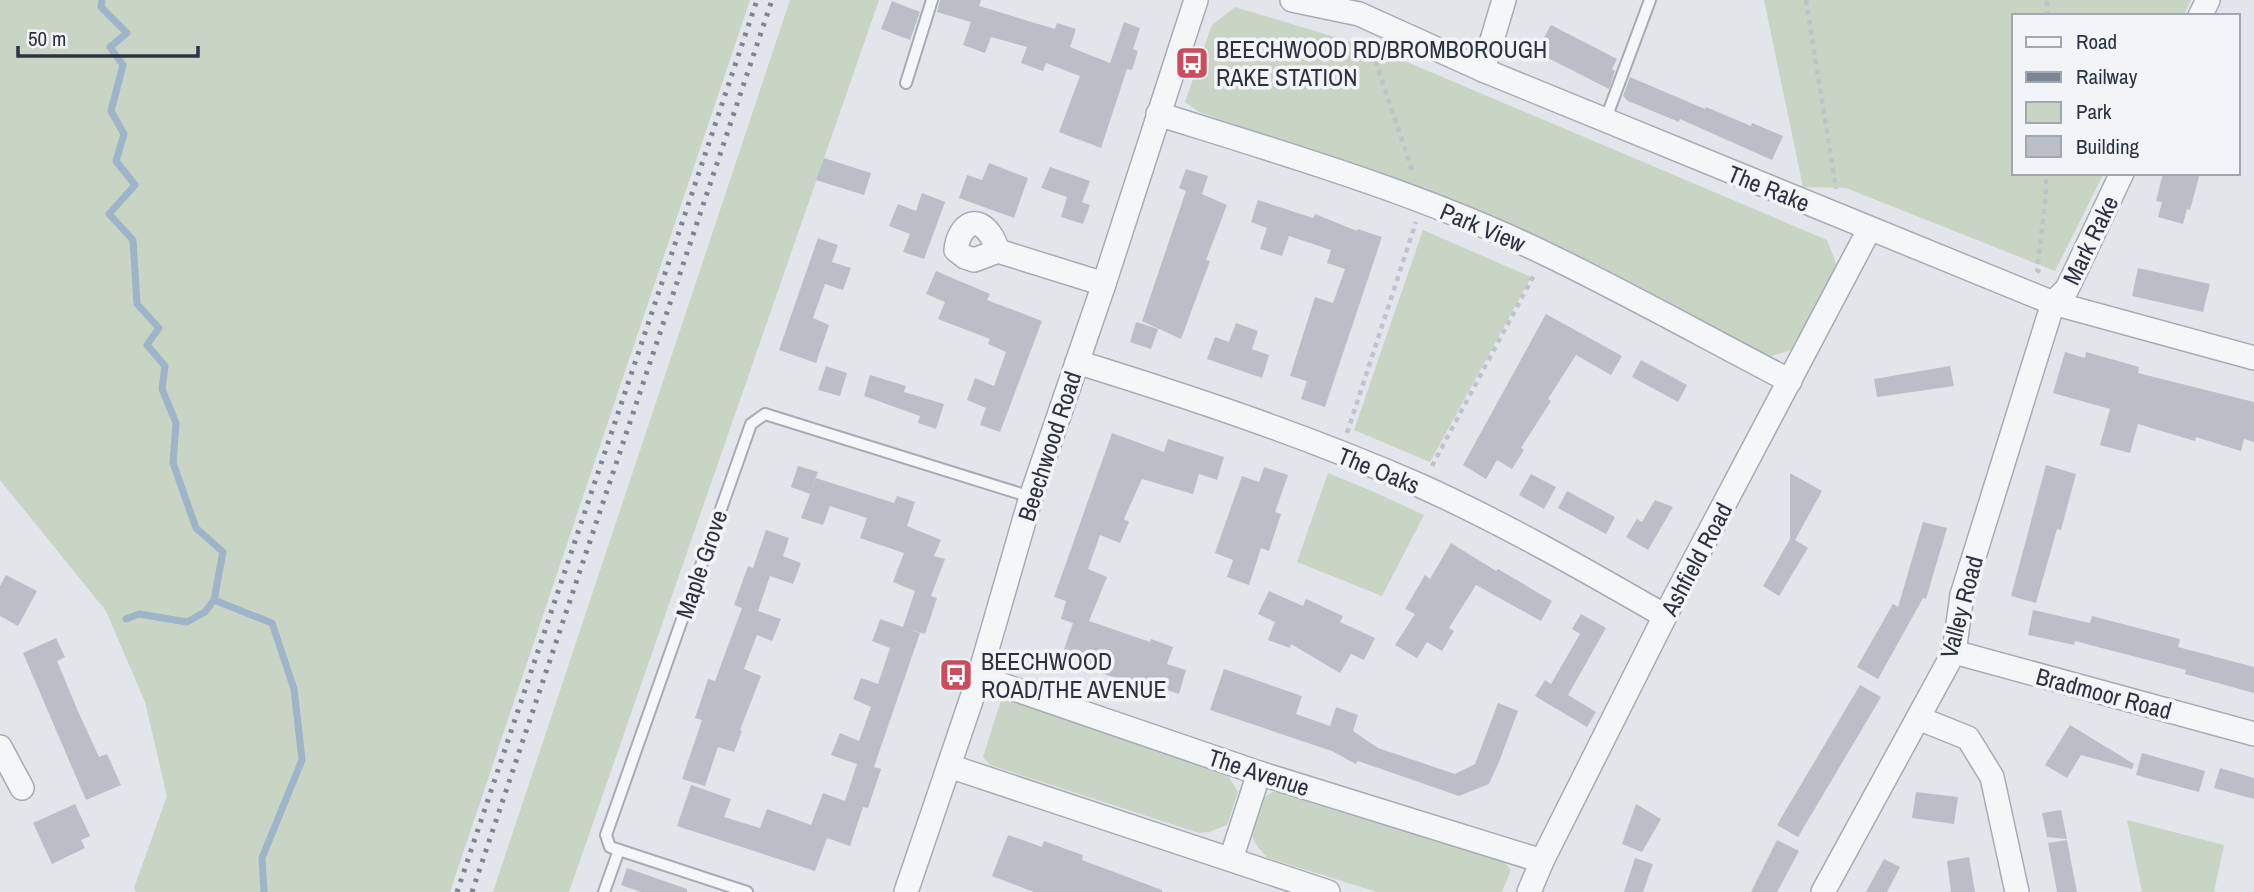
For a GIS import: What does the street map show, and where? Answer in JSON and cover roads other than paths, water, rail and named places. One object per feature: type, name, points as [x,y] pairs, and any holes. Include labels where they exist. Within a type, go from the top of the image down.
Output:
[{"type":"street","name":"Beechwood Road","points":[[906,892],[979,677],[1031,497],[1104,284],[1196,0]]},
{"type":"street","name":"The Rake","points":[[1292,0],[1359,13],[1483,70],[1869,230],[2060,296],[2254,358]]},
{"type":"street","points":[[1483,70],[1504,0]]},
{"type":"street","name":"Park View","points":[[1158,114],[1294,157],[1422,202],[1546,254],[1790,382]]},
{"type":"street","name":"Mark Rake","points":[[2060,296],[2121,175]]},
{"type":"street","name":"Ashfield Road","points":[[1529,892],[1665,616],[1869,230]]},
{"type":"street","points":[[998,251],[1104,284]]},
{"type":"street","name":"Valley Road","points":[[1822,892],[1954,652],[1962,595],[2060,296]]},
{"type":"street","name":"The Oaks","points":[[1077,362],[1251,419],[1421,486],[1521,536],[1665,616]]},
{"type":"street","name":"Bradmoor Road","points":[[1954,652],[2254,734]]},
{"type":"street","name":"The Avenue","points":[[979,677],[1259,773],[1542,861]]},
{"type":"street","points":[[1918,718],[1968,738],[1992,777],[2017,892]]},
{"type":"street","points":[[0,747],[22,788]]},
{"type":"street","points":[[949,766],[1328,892]]},
{"type":"street","points":[[1231,859],[1259,773]]},
{"type":"lane","points":[[906,83],[932,0]]},
{"type":"lane","points":[[1605,121],[1650,0]]},
{"type":"lane","name":"Maple Grove","points":[[619,850],[610,847],[606,835],[751,424],[765,414],[1031,497]]},
{"type":"lane","points":[[604,892],[619,850],[747,892]]},
{"type":"waterway","points":[[102,0],[101,7],[127,33],[110,47],[123,65],[111,111],[124,134],[116,161],[135,185],[109,214],[133,240],[137,304],[159,328],[147,345],[165,366],[162,389],[176,423],[173,463],[196,528],[223,552],[214,600],[272,623],[294,689],[302,760],[262,858],[264,892]]},
{"type":"waterway","points":[[126,619],[139,614],[187,622],[205,612],[214,600]]},
{"type":"railway","points":[[457,892],[757,0]]},
{"type":"railway","points":[[472,892],[772,0]]},
{"type":"place","name":"BEECHWOOD RD/BROMBOROUGH RAKE STATION","points":[[1192,63]]},
{"type":"place","name":"BEECHWOOD ROAD/THE AVENUE","points":[[956,675]]}]
